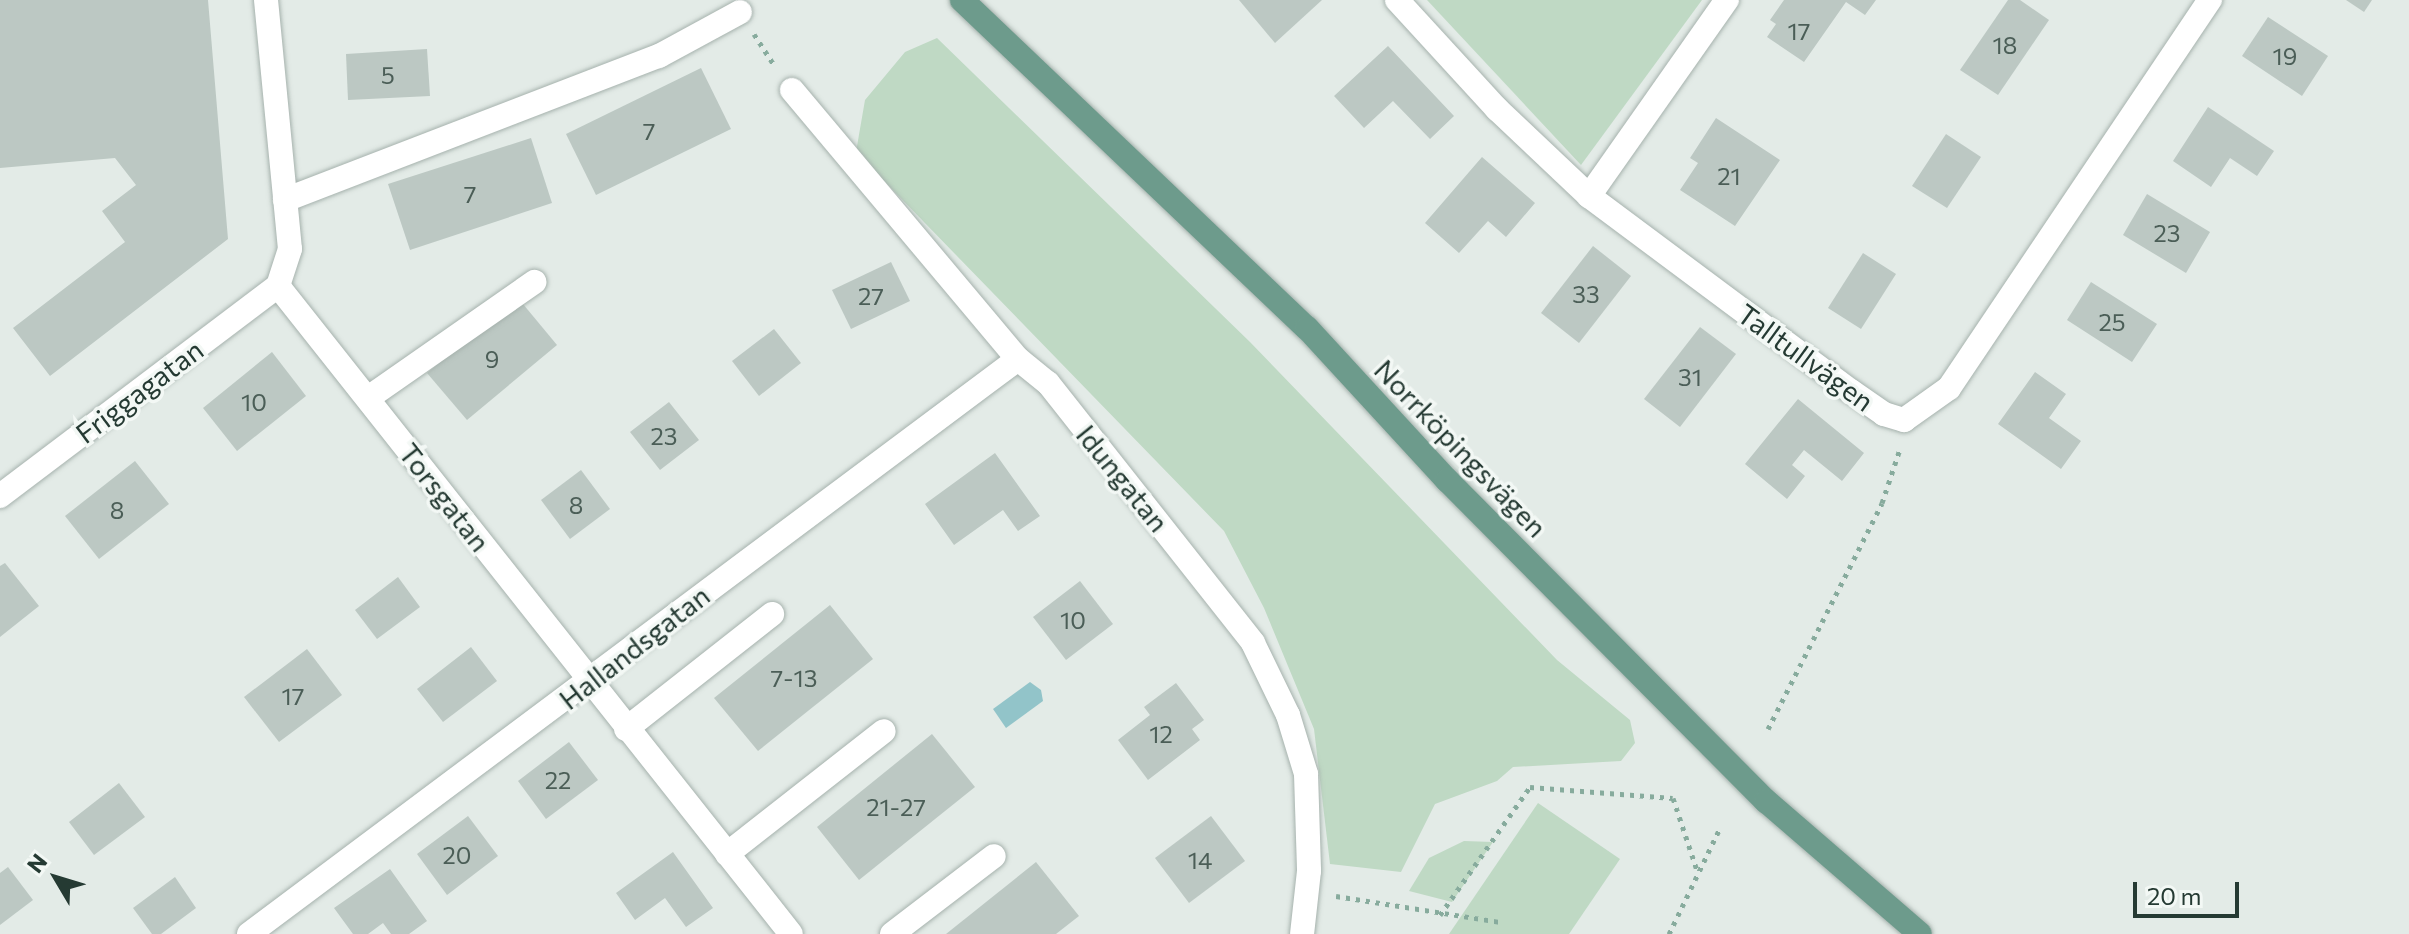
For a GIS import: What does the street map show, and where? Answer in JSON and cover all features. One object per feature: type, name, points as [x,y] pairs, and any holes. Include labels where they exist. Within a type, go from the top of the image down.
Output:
[{"type":"main road","name":"Norrköpingsvägen","points":[[962,0],[1307,328],[1447,480],[1757,793],[1920,934]]},
{"type":"street","points":[[266,0],[290,249],[278,286]]},
{"type":"street","name":"Talltullvägen","points":[[1397,0],[1497,109],[1589,196],[1851,391],[1884,414],[1904,420],[1949,388],[2210,0]]},
{"type":"street","points":[[1589,196],[1727,0]]},
{"type":"street","points":[[285,200],[659,56],[740,12]]},
{"type":"street","name":"Idungatan","points":[[792,90],[1018,359],[1048,383],[1253,643],[1288,715],[1306,774],[1307,891],[1302,934]]},
{"type":"street","points":[[368,398],[534,282]]},
{"type":"street","name":"Torsgatan","points":[[278,286],[589,684],[791,934]]},
{"type":"street","name":"Friggagatan","points":[[0,496],[278,286]]},
{"type":"street","name":"Hallandsgatan","points":[[249,934],[589,684],[1018,359]]},
{"type":"street","points":[[626,729],[772,614]]},
{"type":"street","points":[[727,854],[884,731]]},
{"type":"street","points":[[892,934],[994,856]]},
{"type":"path","points":[[740,12],[792,90]]},
{"type":"path","points":[[1768,729],[1882,503],[1898,465],[1904,420]]},
{"type":"path","points":[[1440,915],[1530,787],[1673,798],[1698,873]]},
{"type":"path","points":[[1669,934],[1719,830]]},
{"type":"path","points":[[1307,891],[1440,915],[1501,922]]},
{"type":"green space","points":[[1427,0],[1702,0],[1581,165]]},
{"type":"green space","points":[[937,38],[1250,342],[1557,660],[1630,720],[1635,743],[1621,761],[1513,767],[1497,781],[1435,804],[1401,872],[1330,864],[1314,729],[1264,608],[1224,531],[856,152],[865,100],[905,52]]},
{"type":"green space","points":[[1538,803],[1620,859],[1569,934],[1449,934]]},
{"type":"green space","points":[[1464,841],[1493,842],[1452,902],[1409,891],[1429,858]]},
{"type":"water","points":[[1030,682],[1041,690],[1043,701],[1006,728],[993,709]]},
{"type":"building","points":[[0,0],[208,0],[228,239],[50,376],[13,328],[125,242],[102,211],[136,185],[115,158],[0,168]]},
{"type":"building","points":[[1239,0],[1322,0],[1275,43]]},
{"type":"building","points":[[1784,0],[1876,0],[1865,15],[1846,2],[1804,62],[1767,37],[1776,24],[1770,20]]},
{"type":"building","points":[[2008,0],[2020,0],[2049,20],[1998,95],[1960,70]]},
{"type":"building","points":[[2346,0],[2372,0],[2364,12]]},
{"type":"building","points":[[2268,17],[2328,56],[2302,96],[2242,56]]},
{"type":"building","points":[[1388,46],[1454,116],[1430,139],[1393,101],[1364,128],[1334,96]]},
{"type":"building","points":[[427,49],[430,96],[348,100],[346,54]]},
{"type":"building","points":[[701,68],[731,129],[596,195],[566,134]]},
{"type":"building","points":[[2208,107],[2274,151],[2257,176],[2230,158],[2211,187],[2173,161]]},
{"type":"building","points":[[1716,118],[1780,160],[1735,226],[1680,190],[1698,163],[1690,158]]},
{"type":"building","points":[[1946,134],[1981,157],[1947,208],[1912,186]]},
{"type":"building","points":[[531,138],[552,203],[410,250],[388,184]]},
{"type":"building","points":[[1482,157],[1535,203],[1506,237],[1488,221],[1459,253],[1425,223]]},
{"type":"building","points":[[2147,194],[2210,232],[2186,273],[2123,235]]},
{"type":"building","points":[[1593,246],[1631,276],[1579,343],[1541,313]]},
{"type":"building","points":[[1863,253],[1896,274],[1861,329],[1828,308]]},
{"type":"building","points":[[891,262],[910,301],[851,329],[832,290]]},
{"type":"building","points":[[2091,282],[2157,324],[2132,362],[2067,320]]},
{"type":"building","points":[[518,298],[557,345],[467,420],[427,373]]},
{"type":"building","points":[[1700,327],[1736,354],[1680,427],[1644,399]]},
{"type":"building","points":[[774,329],[801,363],[759,396],[732,361]]},
{"type":"building","points":[[272,352],[306,396],[237,451],[203,408]]},
{"type":"building","points":[[2035,372],[2066,394],[2049,418],[2081,441],[2061,469],[1998,424]]},
{"type":"building","points":[[1798,399],[1864,453],[1842,481],[1804,450],[1792,465],[1805,476],[1787,499],[1745,464]]},
{"type":"building","points":[[669,402],[699,440],[660,470],[630,432]]},
{"type":"building","points":[[995,453],[1040,516],[1018,531],[1003,510],[954,545],[925,504]]},
{"type":"building","points":[[135,461],[169,504],[99,559],[65,516]]},
{"type":"building","points":[[581,470],[610,509],[570,539],[541,500]]},
{"type":"building","points":[[5,563],[39,606],[0,637],[0,566]]},
{"type":"building","points":[[398,577],[420,607],[377,639],[355,610]]},
{"type":"building","points":[[1080,581],[1113,624],[1066,660],[1033,617]]},
{"type":"building","points":[[830,605],[873,659],[758,751],[714,698]]},
{"type":"building","points":[[471,647],[497,681],[443,722],[417,689]]},
{"type":"building","points":[[307,649],[342,695],[279,742],[244,697]]},
{"type":"building","points":[[1176,683],[1204,720],[1192,729],[1200,740],[1148,780],[1118,740],[1150,715],[1144,707]]},
{"type":"building","points":[[932,734],[975,787],[859,880],[817,827]]},
{"type":"building","points":[[569,742],[598,780],[546,819],[518,781]]},
{"type":"building","points":[[119,783],[145,817],[94,855],[69,822]]},
{"type":"building","points":[[468,816],[498,856],[447,895],[417,854]]},
{"type":"building","points":[[1211,816],[1245,861],[1189,903],[1155,858]]},
{"type":"building","points":[[673,852],[713,908],[686,927],[665,898],[635,920],[616,893]]},
{"type":"building","points":[[1036,862],[1079,916],[1056,934],[946,934]]},
{"type":"building","points":[[8,867],[33,900],[0,925],[0,873]]},
{"type":"building","points":[[390,869],[427,921],[409,934],[391,934],[383,923],[368,934],[353,934],[334,908]]},
{"type":"building","points":[[175,877],[196,908],[161,934],[152,934],[133,908]]}]
